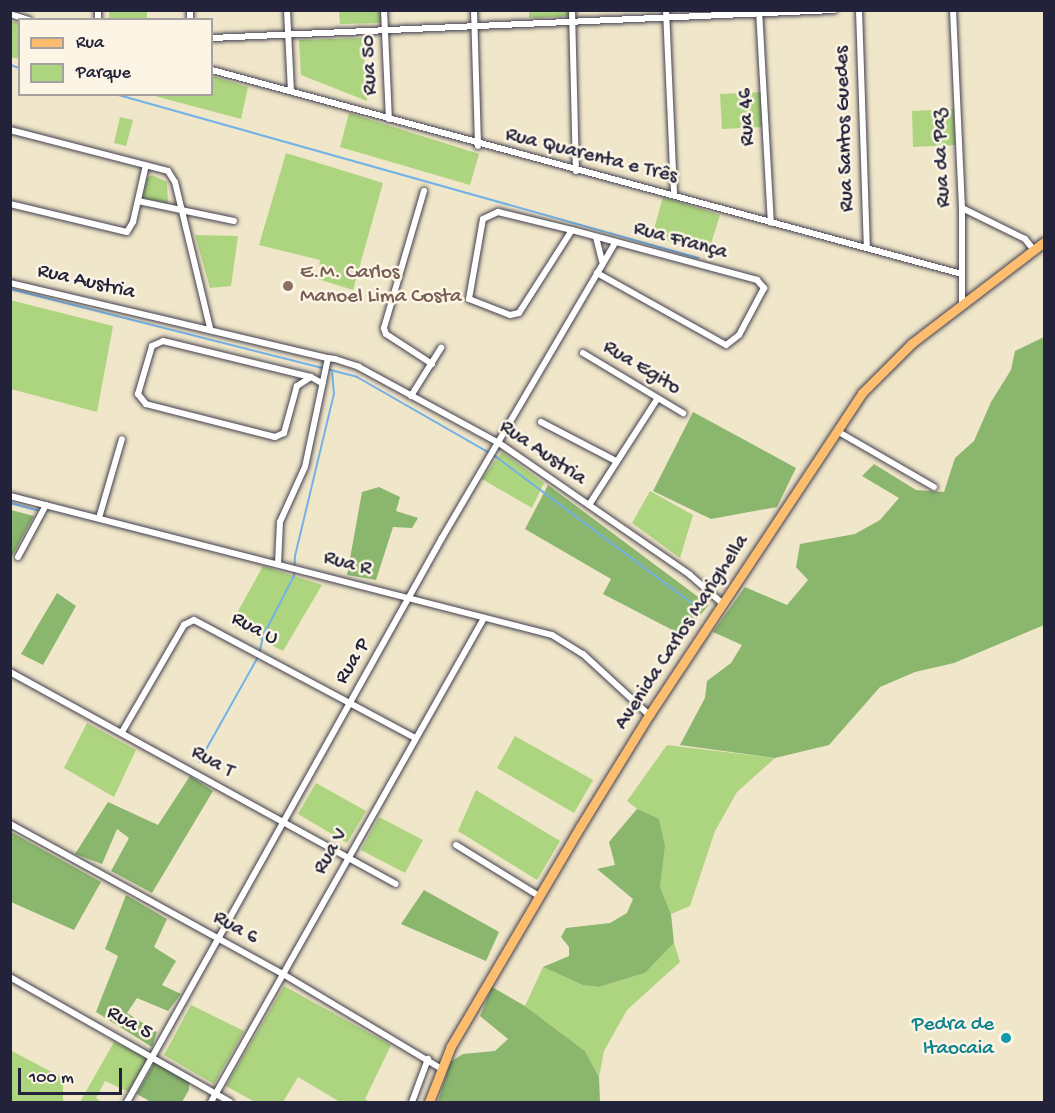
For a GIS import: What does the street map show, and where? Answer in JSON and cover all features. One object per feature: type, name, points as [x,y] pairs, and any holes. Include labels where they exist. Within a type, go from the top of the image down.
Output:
[{"type":"main road","name":"Avenida Carlos Marighella","points":[[429,1102],[441,1068],[539,896],[649,715],[837,431],[885,368],[962,304],[1041,244]]},
{"type":"street","points":[[287,10],[291,91]]},
{"type":"street","name":"Rua 50","points":[[384,10],[389,119]]},
{"type":"street","points":[[474,10],[478,146]]},
{"type":"street","points":[[572,10],[576,171]]},
{"type":"street","points":[[666,10],[674,195]]},
{"type":"street","points":[[213,38],[386,33],[834,10]]},
{"type":"street","name":"Rua Santos Guedes","points":[[859,10],[867,247]]},
{"type":"street","name":"Rua da Paz","points":[[952,10],[962,208],[962,304]]},
{"type":"street","name":"Rua 46","points":[[759,13],[771,223]]},
{"type":"street","name":"Rua Quarenta e Três","points":[[213,70],[478,146],[674,195],[962,274]]},
{"type":"street","points":[[10,130],[146,165],[173,176],[210,328]]},
{"type":"street","points":[[10,204],[117,232],[130,228],[146,165]]},
{"type":"street","points":[[424,191],[384,328],[386,334],[432,363]]},
{"type":"street","points":[[138,201],[234,221]]},
{"type":"street","points":[[962,208],[1025,239],[1041,244]]},
{"type":"street","name":"Rua França","points":[[572,230],[519,313],[510,315],[468,299],[486,215],[498,212],[572,230],[758,280],[764,288],[760,299],[733,343],[726,345],[597,273]]},
{"type":"street","points":[[596,237],[602,262]]},
{"type":"street","name":"Rua P","points":[[127,1102],[350,702],[411,599],[442,538],[494,452],[602,262],[616,242]]},
{"type":"street","name":"Rua Austria","points":[[10,283],[210,328],[327,362],[359,367],[499,443],[690,575],[723,604]]},
{"type":"street","points":[[290,372],[295,391],[284,433],[275,437],[146,404],[138,398],[152,346],[157,342],[171,341],[323,380]]},
{"type":"street","points":[[411,396],[441,348]]},
{"type":"street","name":"Rua Egito","points":[[583,353],[683,413]]},
{"type":"street","points":[[278,564],[280,522],[305,467],[327,362]]},
{"type":"street","points":[[295,391],[311,377]]},
{"type":"street","points":[[589,505],[615,461],[658,398]]},
{"type":"street","points":[[541,422],[615,461]]},
{"type":"street","points":[[837,431],[934,487]]},
{"type":"street","points":[[99,518],[122,439]]},
{"type":"street","name":"Rua R","points":[[10,496],[484,618],[568,643],[649,715]]},
{"type":"street","points":[[18,557],[46,505]]},
{"type":"street","name":"Rua V","points":[[211,1102],[484,618]]},
{"type":"street","name":"Rua U","points":[[122,732],[188,622],[201,621],[415,738]]},
{"type":"street","name":"Rua T","points":[[10,672],[396,885]]},
{"type":"street","name":"Rua 6","points":[[10,824],[283,974],[441,1068]]},
{"type":"street","points":[[456,845],[539,896]]},
{"type":"street","name":"Rua 5","points":[[10,977],[230,1102]]},
{"type":"street","points":[[412,1102],[428,1059]]},
{"type":"green space","points":[[109,11],[147,11],[147,18],[109,18]]},
{"type":"green space","points":[[339,11],[381,11],[381,23],[340,24]]},
{"type":"green space","points":[[529,11],[571,11],[571,16],[529,18]]},
{"type":"green space","points":[[10,21],[18,23],[18,59],[11,57]]},
{"type":"green space","points":[[363,38],[367,101],[301,75],[299,40]]},
{"type":"green space","points":[[213,76],[248,87],[241,119],[155,96],[213,96]]},
{"type":"green space","points":[[762,92],[763,127],[722,129],[720,94]]},
{"type":"green space","points":[[954,109],[955,145],[913,147],[912,111]]},
{"type":"green space","points":[[349,113],[479,154],[470,185],[340,147]]},
{"type":"green space","points":[[120,117],[133,120],[126,146],[114,143]]},
{"type":"green space","points":[[286,153],[383,183],[353,290],[318,279],[320,260],[259,245]]},
{"type":"green space","points":[[152,175],[167,182],[168,204],[143,198],[146,178]]},
{"type":"green space","points":[[663,197],[720,215],[708,253],[652,236]]},
{"type":"green space","points":[[195,235],[238,236],[231,286],[210,288]]},
{"type":"green space","points":[[10,300],[113,326],[97,412],[11,389]]},
{"type":"green space","points":[[1044,337],[1044,625],[954,663],[915,672],[880,687],[829,745],[775,758],[680,745],[705,698],[707,681],[731,663],[742,645],[713,632],[745,587],[787,605],[808,580],[796,567],[800,544],[855,534],[880,520],[899,498],[862,476],[874,464],[916,490],[944,492],[955,458],[974,441],[991,402],[1011,370],[1015,351]]},
{"type":"green space","points":[[693,412],[796,468],[777,507],[711,519],[653,491]]},
{"type":"green space","points":[[502,452],[544,483],[532,508],[482,479]]},
{"type":"green space","points":[[548,485],[709,605],[682,635],[603,594],[611,579],[525,529]]},
{"type":"green space","points":[[379,487],[400,497],[396,511],[418,518],[412,528],[393,527],[376,580],[347,575],[362,492]]},
{"type":"green space","points":[[650,491],[693,515],[680,558],[632,523]]},
{"type":"green space","points":[[10,510],[34,516],[11,558]]},
{"type":"green space","points":[[263,566],[322,585],[283,651],[231,624]]},
{"type":"green space","points":[[57,593],[76,606],[43,665],[21,654]]},
{"type":"green space","points":[[87,723],[136,750],[114,797],[64,768]]},
{"type":"green space","points":[[515,736],[593,780],[574,813],[497,768]]},
{"type":"green space","points":[[667,745],[775,758],[737,792],[715,831],[690,906],[671,914],[660,887],[665,847],[644,814],[627,801]]},
{"type":"green space","points":[[190,776],[213,791],[152,893],[111,871],[129,838],[117,829],[102,864],[75,854],[108,802],[158,825]]},
{"type":"green space","points":[[316,783],[366,811],[347,843],[298,814]]},
{"type":"green space","points":[[476,790],[560,841],[537,880],[458,831]]},
{"type":"green space","points":[[637,809],[659,819],[665,847],[660,887],[671,914],[674,943],[645,973],[599,987],[583,985],[543,967],[569,956],[569,947],[561,937],[566,928],[610,923],[627,913],[633,899],[597,869],[615,865],[609,842]]},
{"type":"green space","points":[[379,817],[423,840],[405,873],[361,850]]},
{"type":"green space","points":[[11,832],[101,882],[74,930],[11,902]]},
{"type":"green space","points":[[424,890],[499,932],[486,961],[401,924]]},
{"type":"green space","points":[[126,895],[167,919],[154,947],[176,961],[162,985],[181,994],[168,1011],[137,998],[127,1013],[157,1032],[152,1047],[96,1012],[118,956],[105,949]]},
{"type":"green space","points":[[674,943],[680,962],[627,1010],[604,1051],[599,1077],[585,1051],[525,1006],[543,967],[583,985],[599,987],[645,973]]},
{"type":"green space","points":[[284,986],[391,1045],[365,1099],[369,1102],[340,1102],[298,1077],[283,1102],[255,1102],[226,1086]]},
{"type":"green space","points":[[492,987],[525,1006],[585,1051],[599,1077],[600,1102],[438,1102],[450,1062],[463,1054],[495,1051],[508,1039],[480,1016]]},
{"type":"green space","points":[[191,1005],[244,1031],[214,1084],[164,1055]]},
{"type":"green space","points":[[114,1042],[149,1058],[129,1092],[105,1081],[96,1098],[101,1102],[80,1102]]},
{"type":"green space","points":[[10,1050],[63,1078],[63,1100],[67,1102],[11,1102]]},
{"type":"green space","points":[[156,1060],[189,1081],[189,1090],[182,1102],[151,1102],[137,1094]]},
{"type":"waterway","points":[[10,65],[18,67]]},
{"type":"waterway","points":[[122,96],[698,258]]},
{"type":"waterway","points":[[10,289],[357,377],[495,456],[697,607]]},
{"type":"waterway","points":[[199,762],[259,655],[263,636],[294,576],[295,556],[334,394],[332,373]]},
{"type":"waterway","points":[[10,503],[37,510]]},
{"type":"place","name":"E.M. Carlos Manoel Lima Costa","points":[[288,286]]},
{"type":"place","name":"Pedra de Itaocaia","points":[[1006,1038]]}]
